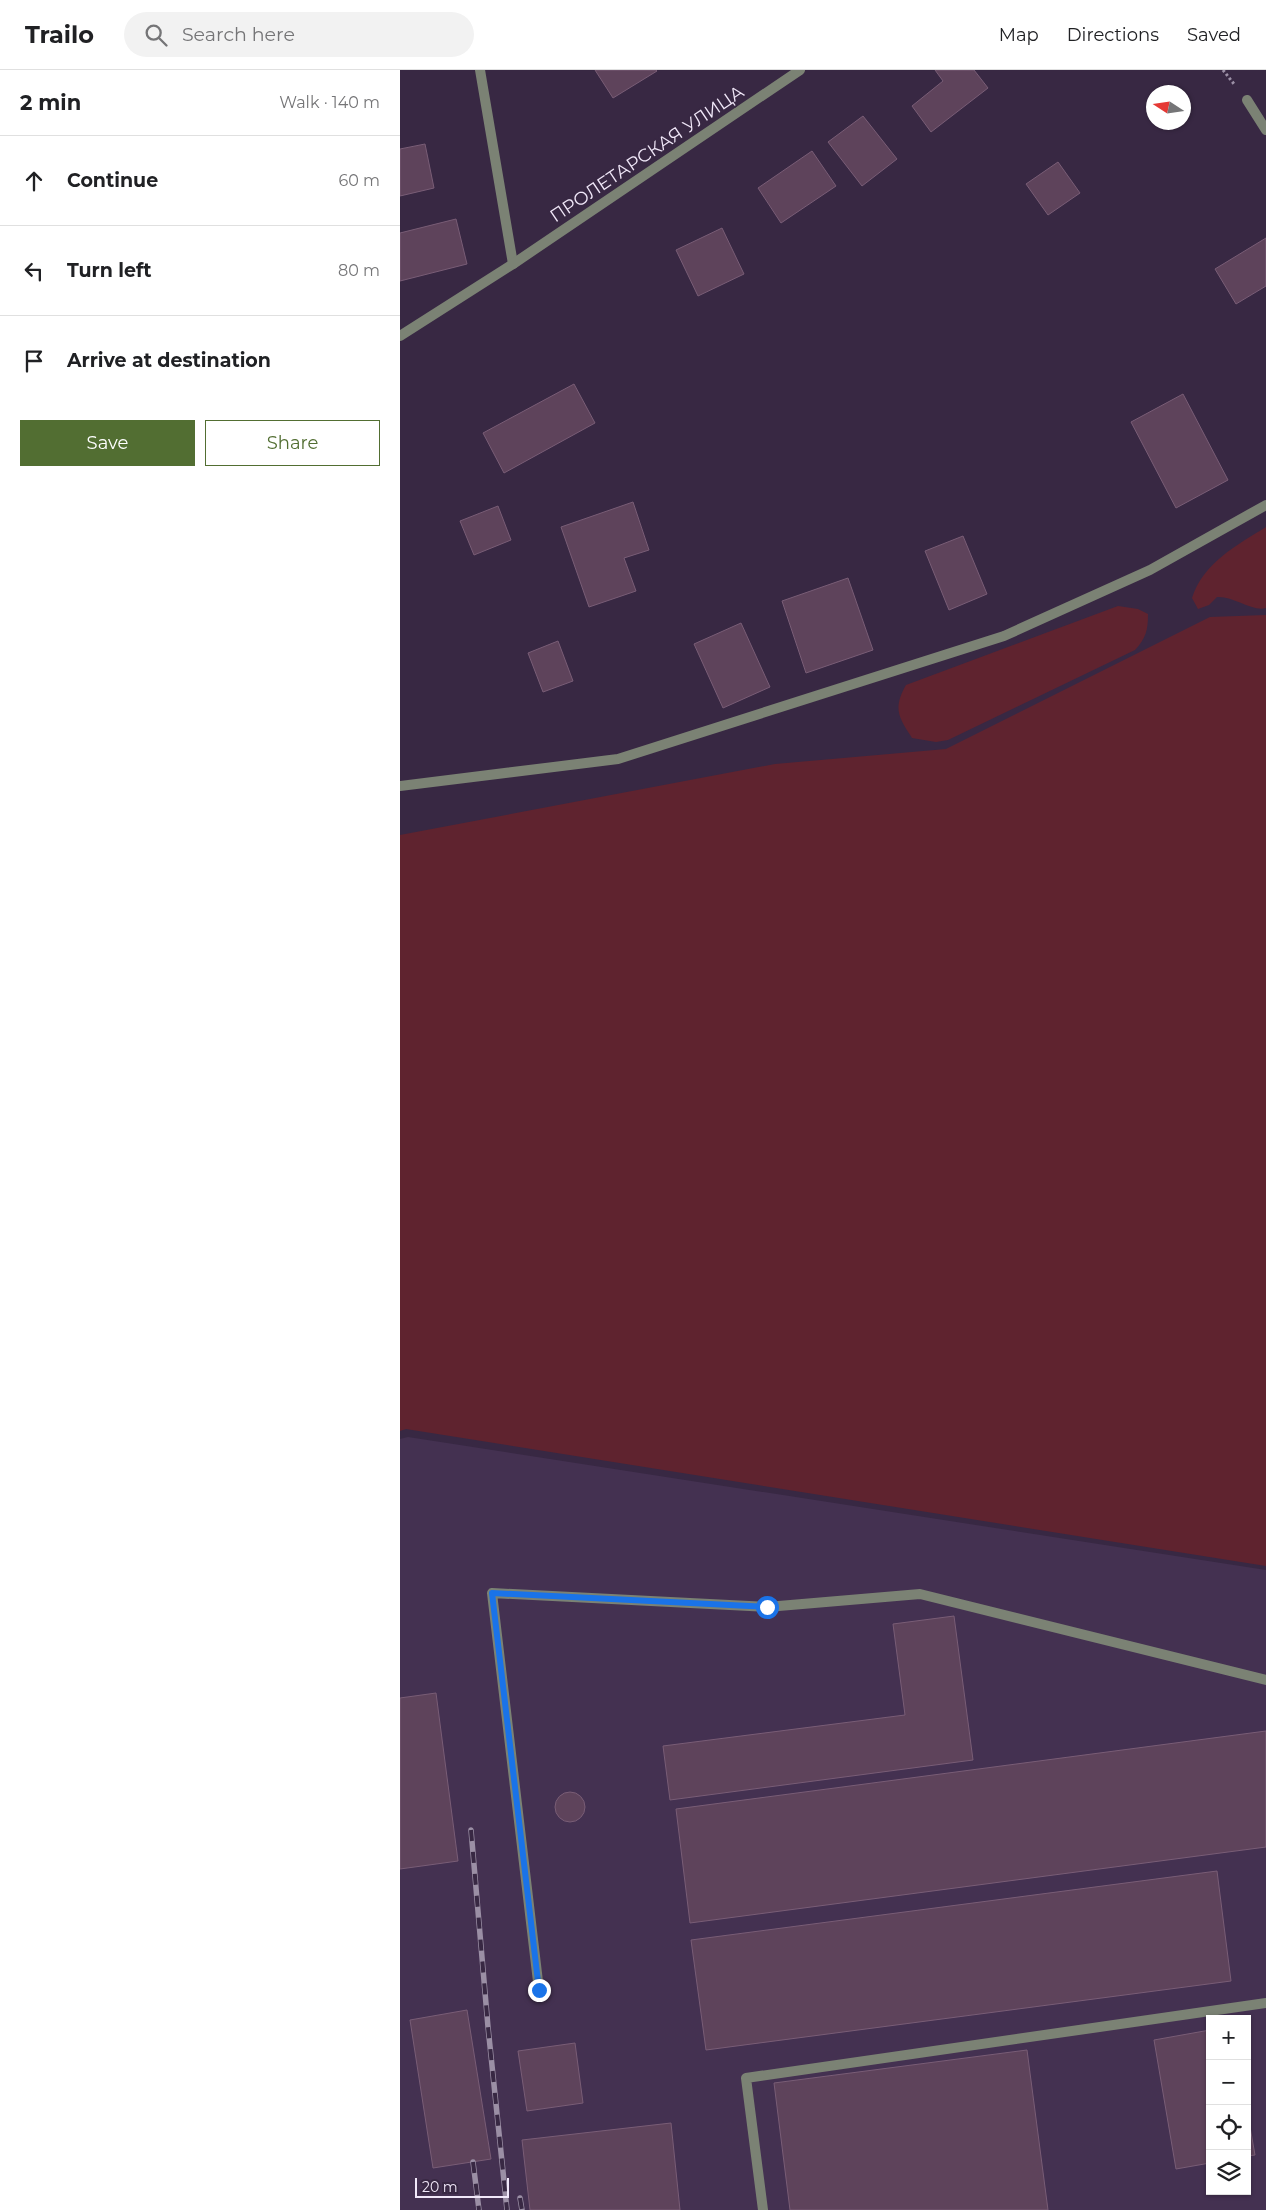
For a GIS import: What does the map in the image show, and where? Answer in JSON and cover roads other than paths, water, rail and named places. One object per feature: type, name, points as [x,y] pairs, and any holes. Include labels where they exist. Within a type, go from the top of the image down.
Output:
[{"type":"street","points":[[480,70],[513,264]]},
{"type":"street","name":"ПРОЛЕТАРСКАЯ УЛИЦА","points":[[400,336],[513,264],[800,70]]},
{"type":"street","points":[[1247,100],[1266,130]]},
{"type":"street","points":[[400,786],[618,759],[1004,636],[1150,570],[1266,505]]},
{"type":"street","points":[[539,1990],[492,1593],[767,1607],[920,1594],[1266,1680]]},
{"type":"street","points":[[763,2210],[746,2078],[1266,2003]]},
{"type":"railway","points":[[471,1830],[488,2027],[507,2210]]},
{"type":"railway","points":[[473,2162],[479,2210]]},
{"type":"railway","points":[[520,2198],[522,2210]]}]
